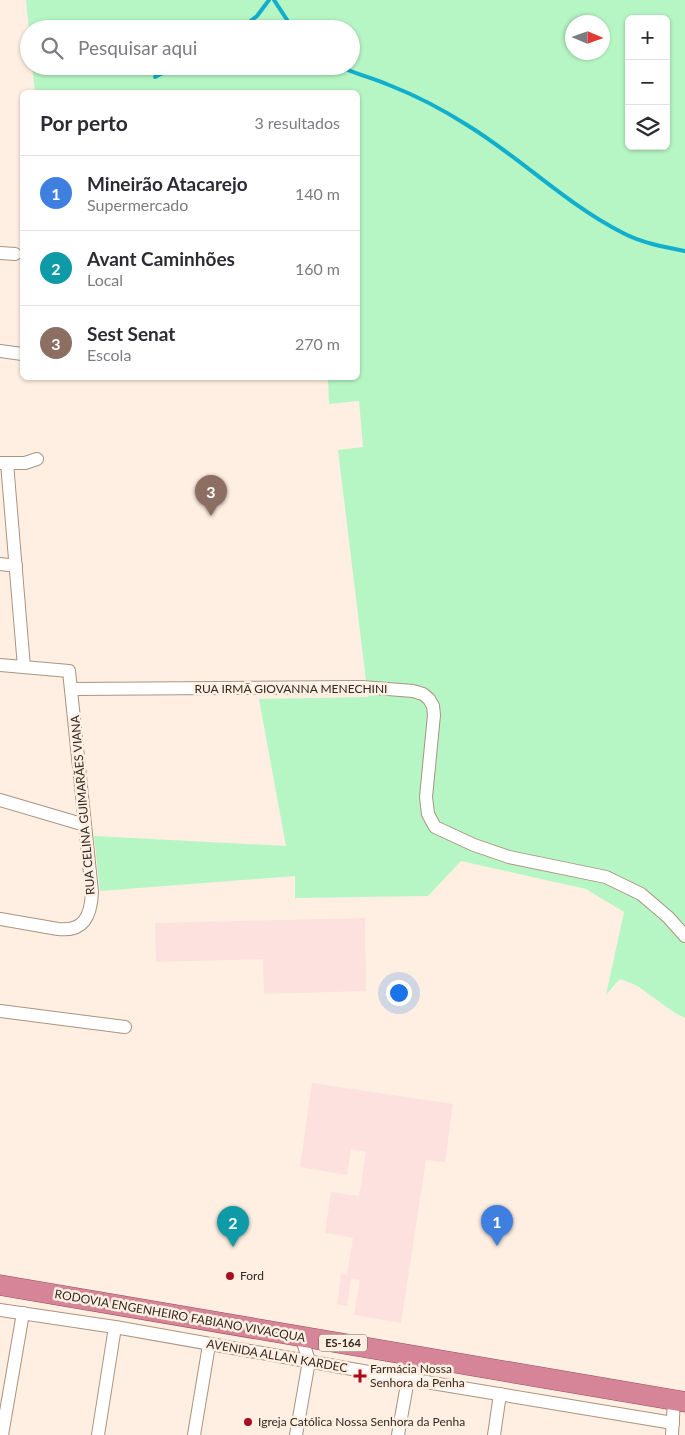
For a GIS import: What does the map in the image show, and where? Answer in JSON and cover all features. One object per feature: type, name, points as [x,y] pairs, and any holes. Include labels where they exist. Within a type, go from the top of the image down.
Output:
[{"type":"highway","name":"RODOVIA ENGENHEIRO FABIANO VIVACQUA","points":[[0,1285],[679,1401]]},
{"type":"street","points":[[0,253],[16,254]]},
{"type":"street","points":[[0,351],[20,354]]},
{"type":"street","points":[[24,667],[16,566],[3,463],[25,463],[37,459]]},
{"type":"street","points":[[0,564],[16,566]]},
{"type":"street","points":[[0,665],[69,671],[72,689]]},
{"type":"street","name":"RUA IRMÃ GIOVANNA MENECHINI","points":[[72,689],[362,687],[413,691],[423,694],[433,706],[434,715],[426,797],[428,814],[435,827],[474,845],[510,857],[606,877],[641,894],[668,917],[685,936]]},
{"type":"street","name":"RUA CELINA GUIMARÃES VIANA","points":[[0,919],[67,930],[76,928],[83,923],[89,914],[92,892],[72,689]]},
{"type":"street","points":[[0,800],[85,825]]},
{"type":"street","points":[[0,1011],[125,1027]]},
{"type":"street","name":"AVENIDA ALLAN KARDEC","points":[[0,1310],[115,1327],[500,1394],[672,1429],[679,1401]]},
{"type":"street","points":[[2,1435],[23,1313]]},
{"type":"street","points":[[98,1435],[115,1327]]},
{"type":"street","points":[[296,1435],[309,1361],[301,1336]]},
{"type":"street","points":[[194,1435],[209,1344]]},
{"type":"street","points":[[398,1435],[408,1379]]},
{"type":"street","points":[[494,1435],[500,1394]]},
{"type":"shaded area","points":[[365,918],[366,991],[264,994],[263,959],[156,962],[155,923]]},
{"type":"shaded area","points":[[312,1083],[453,1104],[445,1162],[426,1160],[401,1323],[354,1315],[360,1280],[351,1279],[347,1306],[337,1304],[341,1274],[347,1275],[353,1238],[325,1233],[331,1192],[359,1196],[366,1152],[351,1149],[347,1175],[300,1167]]},
{"type":"green space","points":[[26,0],[685,0],[685,1018],[636,985],[620,979],[606,995],[624,912],[586,889],[461,861],[428,896],[295,898],[295,876],[100,891],[94,836],[286,846],[259,699],[368,697],[338,450],[363,447],[359,401],[329,404],[328,380],[360,380],[360,90],[35,90],[33,75],[360,75],[360,20],[28,20]]},
{"type":"waterway","points":[[252,20],[269,0]]},
{"type":"waterway","points":[[274,0],[287,20]]},
{"type":"waterway","points":[[360,74],[419,98],[448,114],[487,138],[582,209],[623,233],[645,242],[685,251]]},
{"type":"waterway","points":[[155,77],[159,75]]},
{"type":"place","name":"Sest Senat","points":[[211,516]]},
{"type":"place","name":"Mineirão Atacarejo","points":[[497,1246]]},
{"type":"place","name":"Avant Caminhões","points":[[233,1247]]},
{"type":"place","name":"Ford","points":[[230,1276]]},
{"type":"place","name":"Farmácia Nossa Senhora da Penha","points":[[360,1376]]},
{"type":"place","name":"Igreja Católica Nossa Senhora da Penha","points":[[248,1422]]}]
